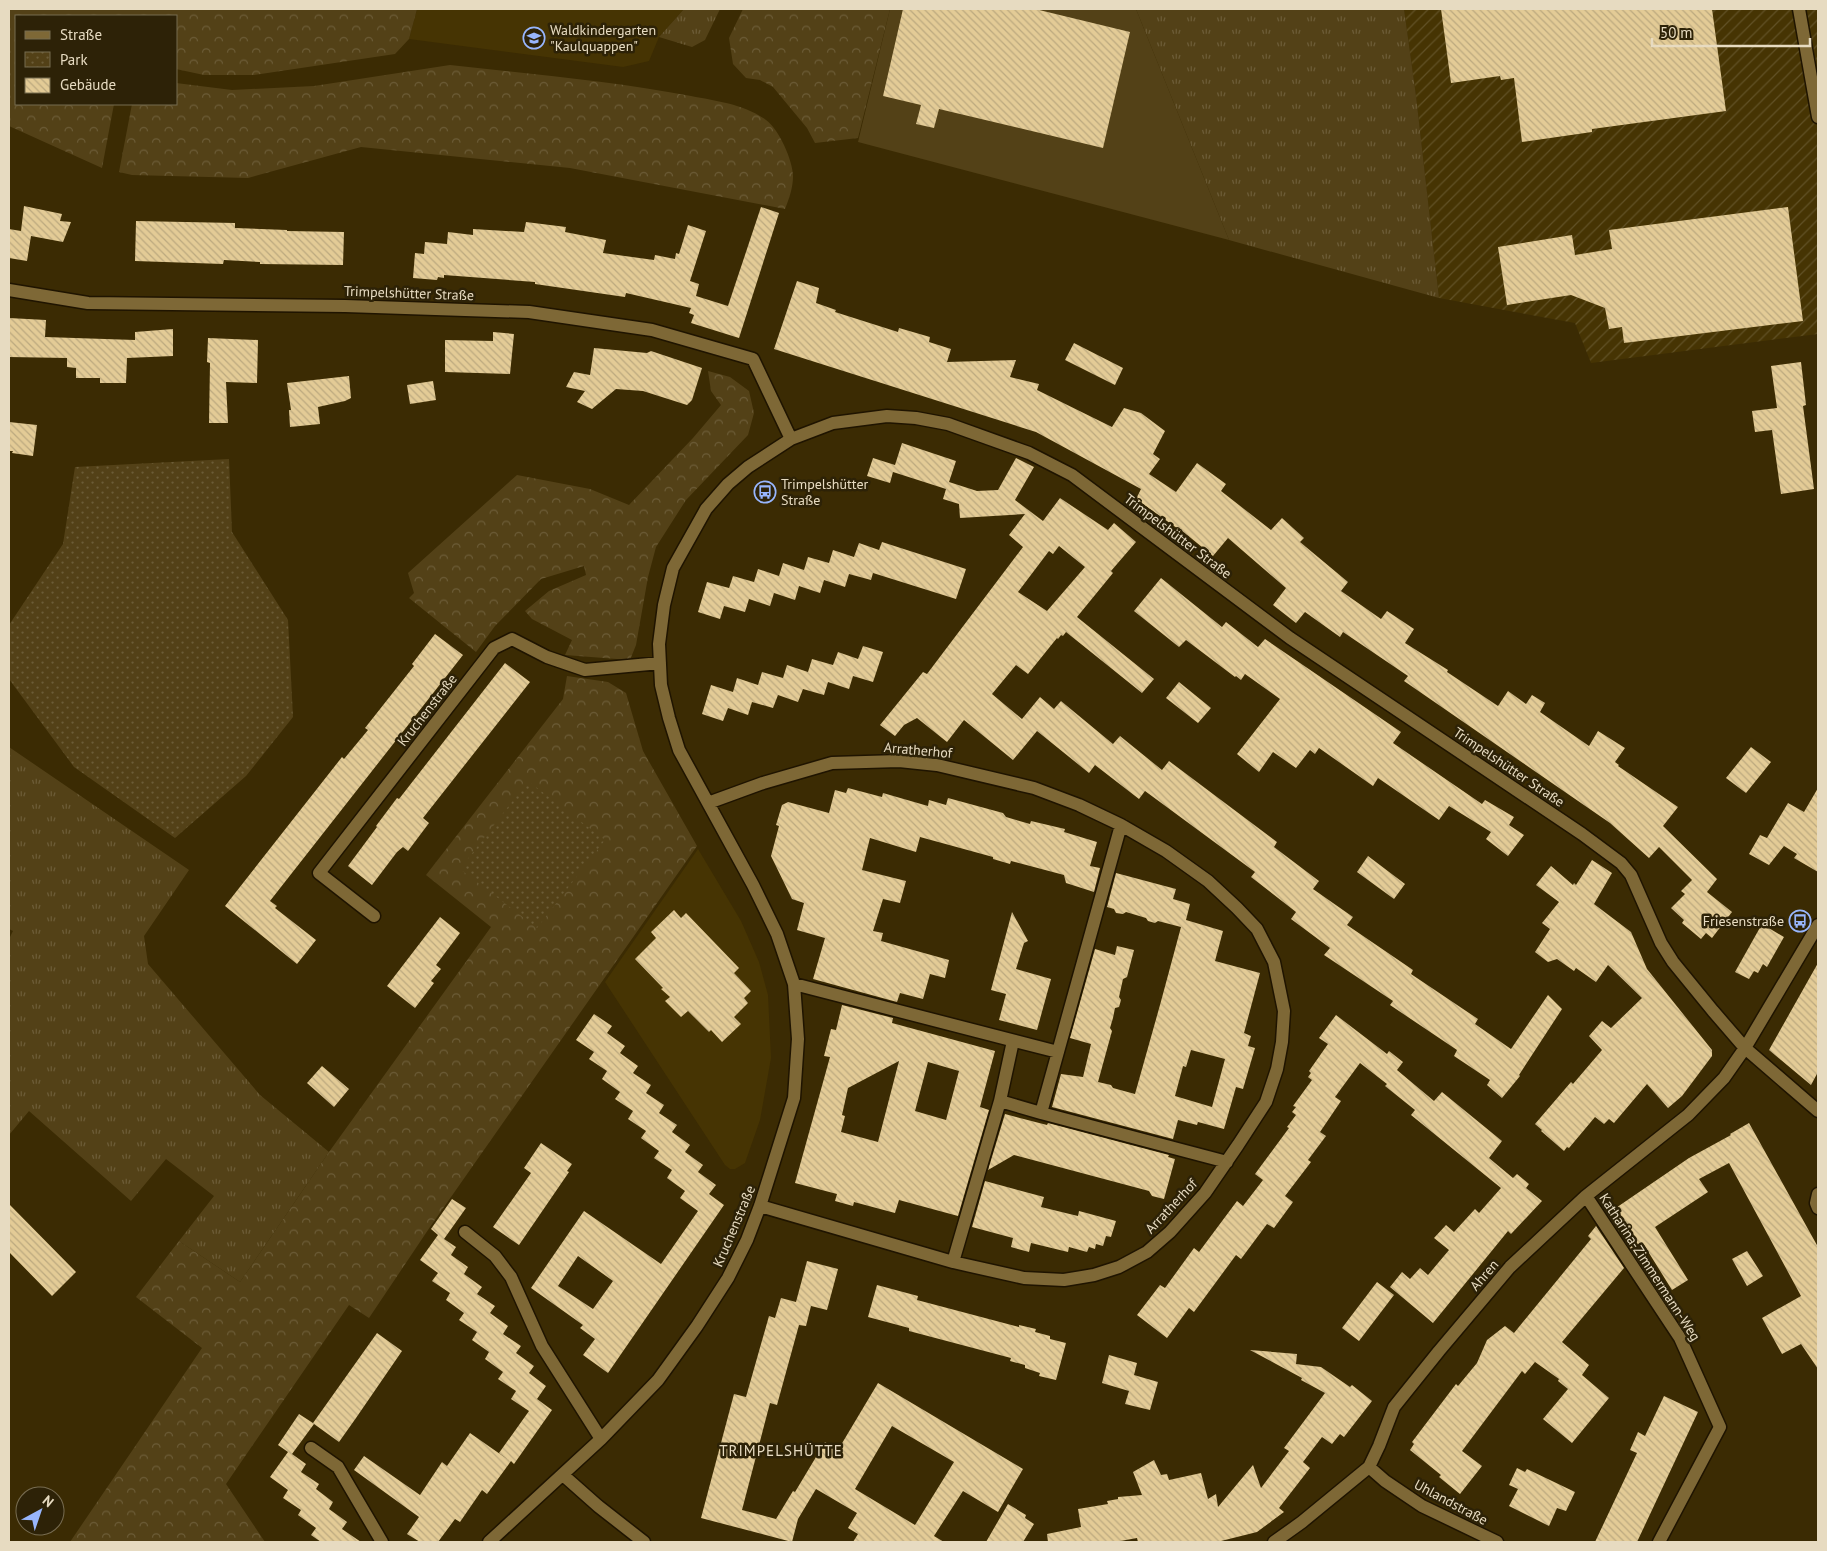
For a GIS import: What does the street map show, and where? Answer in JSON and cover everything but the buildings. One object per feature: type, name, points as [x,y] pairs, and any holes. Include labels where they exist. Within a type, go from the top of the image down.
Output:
[{"type":"street","points":[[1799,9],[1818,117]]},
{"type":"street","name":"Trimpelshütter Straße","points":[[9,290],[88,303],[345,306],[529,312],[652,330],[752,359],[791,439],[833,424],[859,418],[887,416],[916,418],[948,424],[1029,453],[1072,475],[1290,638],[1574,829],[1621,863],[1631,875],[1650,921],[1673,962],[1745,1048],[1818,1111]]},
{"type":"street","name":"Kruchenstraße","points":[[490,1542],[602,1439],[658,1380],[697,1326],[728,1278],[747,1240],[760,1206],[794,1098],[798,1039],[794,984],[777,934],[753,885],[679,750],[661,685],[659,644],[666,596],[673,568],[706,509],[728,484],[748,467],[791,439]]},
{"type":"street","name":"Kruchenstraße","points":[[374,916],[319,873],[494,648],[512,639],[546,657],[585,670],[660,663]]},
{"type":"street","name":"Arratherhof","points":[[708,804],[763,783],[832,763],[899,761],[937,765],[1034,788],[1121,825],[1166,851],[1208,880],[1257,929],[1274,962],[1284,1010],[1282,1042],[1277,1069],[1266,1102],[1205,1193],[1170,1232],[1147,1252],[1119,1266],[1094,1275],[1064,1280],[1024,1278],[953,1262],[760,1206]]},
{"type":"street","points":[[1042,1112],[1121,825]]},
{"type":"street","points":[[1745,1048],[1818,925]]},
{"type":"street","points":[[794,984],[1058,1052]]},
{"type":"street","points":[[953,1262],[1000,1100],[1013,1041]]},
{"type":"street","name":"Ahren","points":[[1274,1542],[1302,1522],[1369,1467],[1394,1407],[1510,1267],[1586,1196],[1688,1115],[1724,1078],[1745,1048]]},
{"type":"street","points":[[1000,1100],[1227,1162]]},
{"type":"street","points":[[1818,1194],[1816,1203],[1818,1208]]},
{"type":"street","name":"Katharina-Zimmermann-Weg","points":[[1586,1196],[1680,1338],[1720,1426],[1659,1542]]},
{"type":"street","points":[[465,1232],[495,1256],[511,1277],[542,1346],[602,1439]]},
{"type":"street","points":[[311,1448],[338,1467],[382,1542]]},
{"type":"street","name":"Uhlandstraße","points":[[1369,1467],[1385,1481],[1422,1506],[1497,1542]]},
{"type":"street","points":[[563,1475],[598,1506],[644,1542]]},
{"type":"shaded area","name":"Waldkindergarten \"Kaulquappen\"","points":[[417,9],[684,9],[659,37],[649,61],[623,67],[409,39]]},
{"type":"shaded area","points":[[1404,9],[1818,9],[1818,334],[1591,363],[1575,323],[1439,298]]},
{"type":"shaded area","points":[[698,849],[741,921],[759,962],[768,995],[771,1058],[760,1120],[745,1163],[735,1169],[730,1169],[725,1165],[605,982]]},
{"type":"green space","points":[[9,9],[417,9],[409,39],[395,54],[254,75],[204,75],[178,69],[178,15],[15,15],[15,105],[114,105],[102,168],[9,126]]},
{"type":"green space","points":[[684,9],[720,9],[705,40],[692,47],[659,37]]},
{"type":"green space","points":[[743,9],[890,9],[858,138],[815,143],[807,128],[773,87],[760,80],[746,78],[733,64],[729,38]]},
{"type":"green space","points":[[890,9],[1136,9],[1229,240],[858,142]]},
{"type":"green space","points":[[1136,9],[1404,9],[1439,298],[1229,240]]},
{"type":"green space","points":[[450,65],[631,86],[720,102],[749,110],[771,124],[788,154],[793,180],[785,209],[570,168],[361,147],[248,178],[132,175],[119,172],[132,105],[178,105],[178,83],[232,90],[314,86]]},
{"type":"green space","points":[[708,371],[730,377],[749,391],[754,413],[748,435],[686,500],[656,547],[648,577],[636,645],[630,660],[565,655],[572,640],[532,619],[525,611],[549,591],[586,575],[584,566],[541,579],[495,626],[476,652],[409,598],[414,593],[408,573],[517,475],[590,489],[629,505],[693,438],[721,405],[711,391]]},
{"type":"green space","points":[[229,459],[232,532],[288,620],[293,717],[246,776],[175,838],[74,767],[9,679],[9,625],[63,544],[75,467]]},
{"type":"green space","points":[[567,676],[608,682],[626,693],[643,751],[697,846],[430,1227],[369,1318],[349,1305],[226,1484],[265,1542],[70,1542],[202,1348],[136,1297],[179,1241],[240,1282],[329,1152],[491,927],[426,875],[563,699]]},
{"type":"green space","points":[[9,747],[189,870],[144,936],[148,964],[260,1095],[329,1152],[240,1282],[179,1241],[214,1196],[166,1159],[131,1201],[29,1111],[9,1135],[9,939],[13,931],[9,929]]},
{"type":"green space","points":[[528,781],[605,840],[537,928],[460,869]]},
{"type":"place","name":"Waldkindergarten \"Kaulquappen\"","points":[[534,38]]},
{"type":"place","name":"Trimpelshütter Straße","points":[[765,492]]},
{"type":"place","name":"Friesenstraße","points":[[1800,921]]},
{"type":"district","name":"TRIMPELSHÜTTE","points":[[781,1450]]}]
